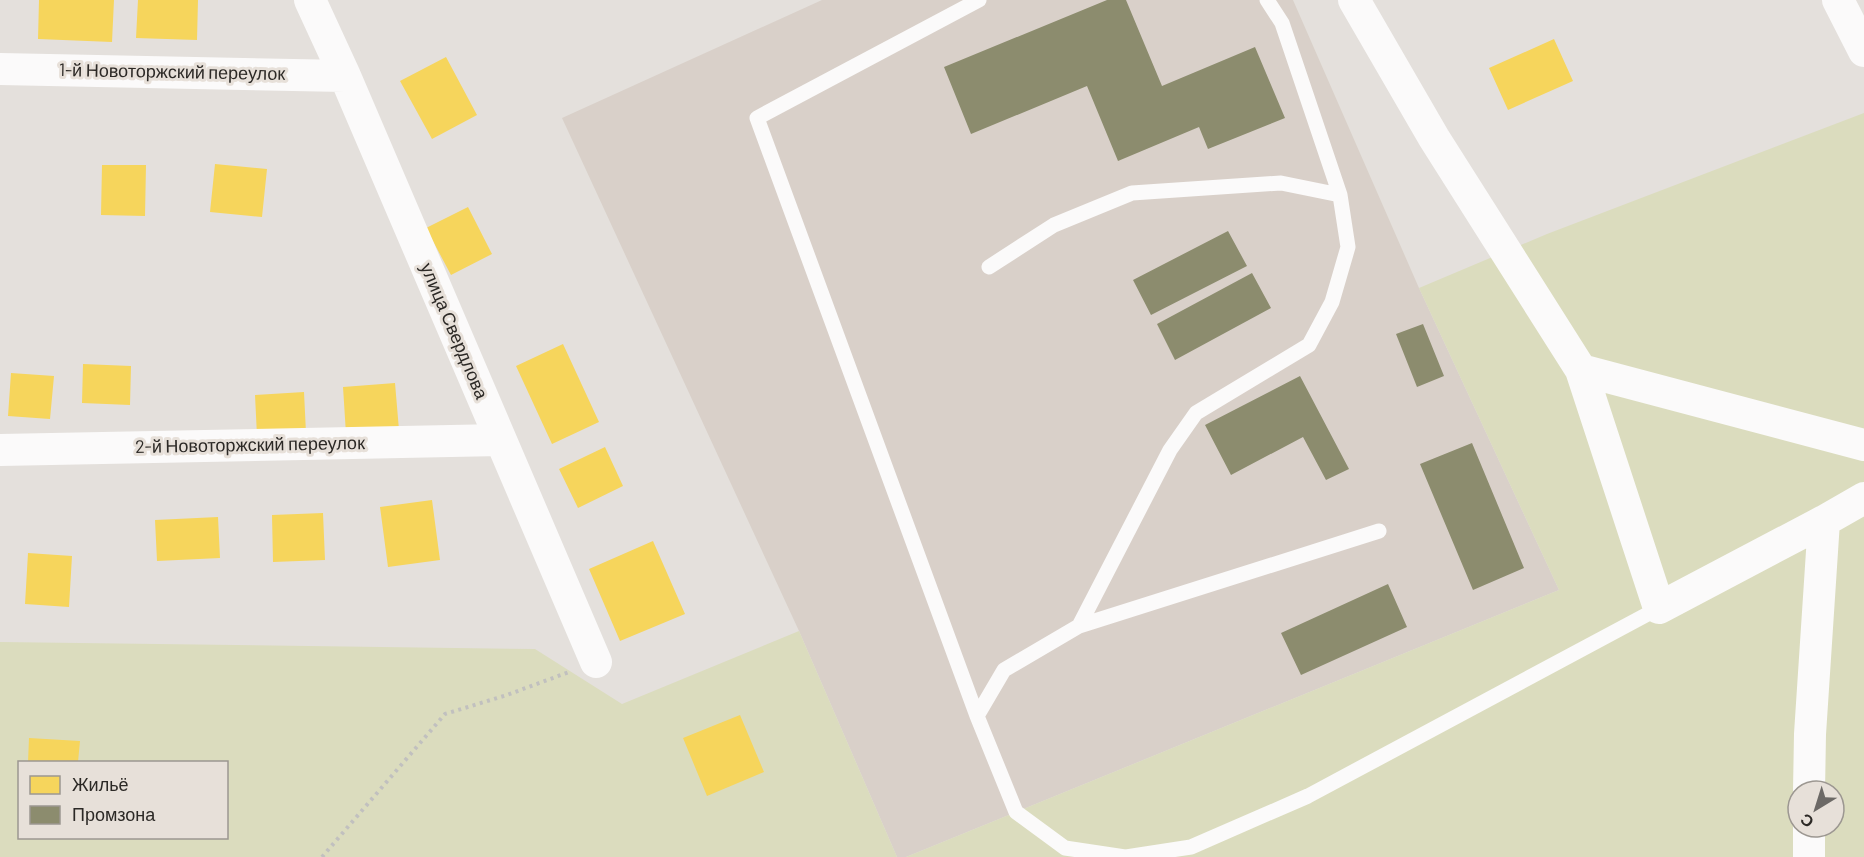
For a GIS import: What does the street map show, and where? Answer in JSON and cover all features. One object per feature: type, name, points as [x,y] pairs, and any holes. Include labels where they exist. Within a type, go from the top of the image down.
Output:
[{"type":"street","name":"улица Свердлова","points":[[310,0],[345,76],[596,662]]},
{"type":"street","points":[[1354,0],[1434,138],[1581,370],[1659,608],[1864,498]]},
{"type":"street","points":[[1838,0],[1864,51]]},
{"type":"street","name":"1-й Новоторжский переулок","points":[[0,69],[345,76]]},
{"type":"street","points":[[1581,370],[1864,445]]},
{"type":"street","name":"2-й Новоторжский переулок","points":[[0,450],[500,440]]},
{"type":"street","points":[[1809,779],[1824,521]]},
{"type":"street","points":[[1809,839],[1809,857]]},
{"type":"lane","points":[[979,0],[757,118],[977,716],[1016,812],[1065,848],[1125,857],[1191,847],[1308,796],[1659,608]]},
{"type":"lane","points":[[1079,626],[1170,450],[1196,413],[1309,345],[1332,302],[1348,247],[1340,195],[1282,23],[1266,0]]},
{"type":"lane","points":[[989,267],[1054,225],[1132,193],[1281,183],[1340,195]]},
{"type":"lane","points":[[977,716],[1004,669],[1079,626],[1379,531]]},
{"type":"path","points":[[322,857],[445,714],[507,695],[596,662]]},
{"type":"shaded area","points":[[822,0],[1293,0],[1419,288],[1559,590],[906,857],[897,857],[799,631],[562,118]]},
{"type":"green space","points":[[1864,113],[1864,857],[906,857],[1559,590],[1419,288],[1547,234]]},
{"type":"green space","points":[[799,631],[897,857],[0,857],[0,642],[535,649],[622,704]]},
{"type":"building: Жильё","points":[[39,0],[114,0],[112,42],[38,39]]},
{"type":"building: Жильё","points":[[138,0],[198,0],[197,40],[136,38]]},
{"type":"building: Жильё","points":[[1554,39],[1573,81],[1508,110],[1489,68]]},
{"type":"building: Жильё","points":[[446,57],[477,115],[432,139],[400,81]]},
{"type":"building: Жильё","points":[[215,164],[267,169],[262,217],[210,212]]},
{"type":"building: Жильё","points":[[102,165],[146,165],[145,216],[101,215]]},
{"type":"building: Жильё","points":[[468,207],[492,254],[451,275],[426,228]]},
{"type":"building: Жильё","points":[[563,344],[599,422],[552,444],[516,366]]},
{"type":"building: Жильё","points":[[83,364],[131,366],[130,405],[82,403]]},
{"type":"building: Жильё","points":[[11,373],[54,376],[50,419],[8,416]]},
{"type":"building: Жильё","points":[[395,383],[399,430],[346,434],[343,387]]},
{"type":"building: Жильё","points":[[304,392],[306,433],[257,436],[255,395]]},
{"type":"building: Жильё","points":[[605,447],[623,486],[578,508],[559,469]]},
{"type":"building: Жильё","points":[[432,500],[440,560],[388,567],[380,507]]},
{"type":"building: Жильё","points":[[323,513],[325,560],[273,562],[272,515]]},
{"type":"building: Жильё","points":[[218,517],[220,558],[157,561],[155,520]]},
{"type":"building: Жильё","points":[[653,541],[685,614],[620,641],[589,569]]},
{"type":"building: Жильё","points":[[28,553],[72,556],[69,607],[25,604]]},
{"type":"building: Жильё","points":[[740,715],[764,772],[707,796],[683,738]]},
{"type":"building: Жильё","points":[[29,738],[80,741],[78,761],[28,761]]},
{"type":"building: Промзона","points":[[1107,0],[1126,0],[1162,86],[1255,47],[1285,118],[1208,149],[1199,127],[1118,161],[1087,86],[971,134],[944,67]]},
{"type":"building: Промзона","points":[[1228,231],[1247,266],[1151,315],[1133,280]]},
{"type":"building: Промзона","points":[[1252,273],[1271,308],[1175,360],[1157,324]]},
{"type":"building: Промзона","points":[[1423,324],[1444,376],[1417,387],[1396,334]]},
{"type":"building: Промзона","points":[[1300,376],[1349,469],[1326,480],[1303,437],[1231,475],[1205,425]]},
{"type":"building: Промзона","points":[[1472,443],[1524,568],[1473,590],[1420,464]]},
{"type":"building: Промзона","points":[[1388,584],[1407,627],[1301,675],[1281,633]]}]
